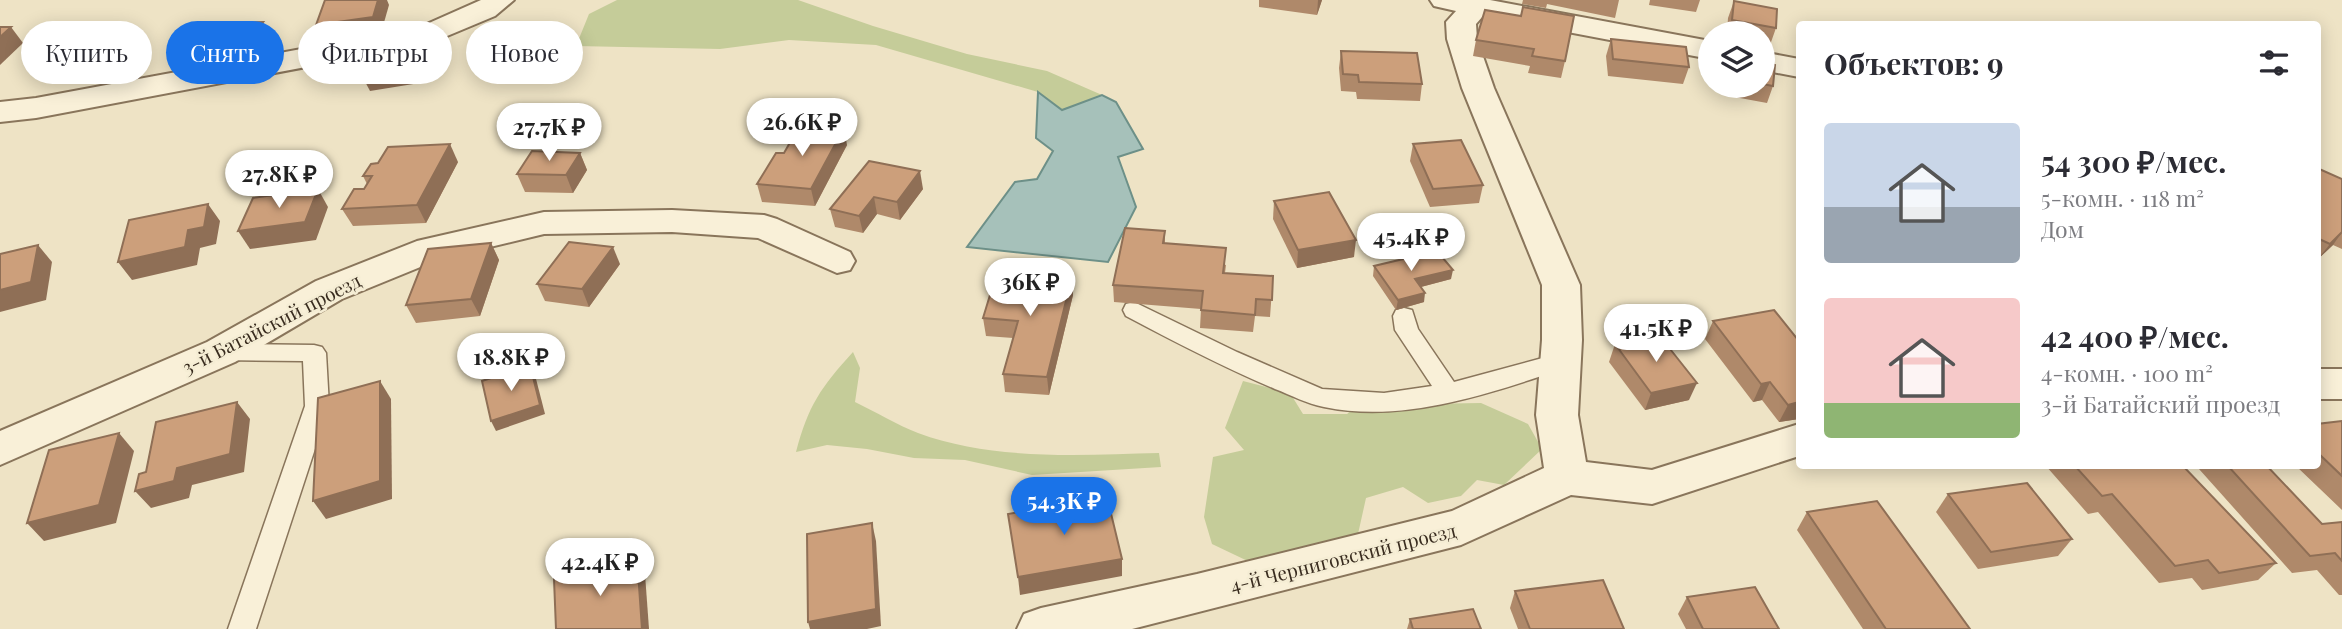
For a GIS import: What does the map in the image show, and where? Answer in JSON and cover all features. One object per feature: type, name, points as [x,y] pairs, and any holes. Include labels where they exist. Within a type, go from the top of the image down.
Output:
[{"type":"street","points":[[0,112],[36,108],[428,35],[485,10],[500,0]]},
{"type":"street","points":[[1698,48],[1460,4],[1462,39],[1478,88],[1561,285],[1561,361],[1557,415],[1567,477],[1652,487],[1796,441]]},
{"type":"street","points":[[1775,63],[1796,67]]},
{"type":"street","name":"3-й Батайский проезд","points":[[0,449],[221,352],[329,290],[430,249],[544,223],[671,221],[764,227],[837,261]]},
{"type":"street","points":[[2321,384],[2342,384]]},
{"type":"street","name":"4-й Черниговский проезд","points":[[1041,629],[1197,594],[1461,527],[1567,477]]},
{"type":"lane","points":[[1134,310],[1202,346],[1326,399],[1375,401],[1449,393],[1494,383],[1561,361]]},
{"type":"lane","points":[[1404,316],[1408,330],[1449,393]]},
{"type":"lane","points":[[221,352],[314,353],[317,406],[242,629]]},
{"type":"green space","points":[[617,0],[798,0],[967,54],[1047,71],[1102,95],[1062,110],[1038,92],[876,45],[789,40],[720,49],[583,46],[583,29],[589,14]]},
{"type":"green space","points":[[853,352],[860,368],[855,402],[918,433],[947,442],[1007,452],[1068,455],[1159,453],[1161,467],[1032,475],[965,460],[914,458],[827,445],[796,452],[805,422],[817,398]]},
{"type":"green space","points":[[1243,381],[1290,393],[1303,414],[1347,414],[1359,405],[1481,403],[1528,424],[1542,449],[1504,485],[1477,480],[1461,496],[1428,503],[1403,487],[1366,498],[1358,534],[1341,566],[1254,564],[1212,544],[1204,517],[1213,457],[1244,450],[1225,428]]},
{"type":"water","points":[[1038,92],[1062,110],[1102,95],[1116,102],[1143,149],[1118,157],[1136,207],[1108,262],[967,247],[1015,182],[1037,179],[1053,151],[1036,138]]},
{"type":"building","points":[[325,0],[378,0],[373,17],[317,21]]},
{"type":"building","points":[[1734,1],[1777,9],[1776,28],[1775,21],[1732,20]]},
{"type":"building","points":[[1523,7],[1574,16],[1565,61],[1532,56],[1534,49],[1476,40],[1485,10],[1521,16]]},
{"type":"building","points":[[0,27],[11,27],[0,37]]},
{"type":"building","points":[[1611,39],[1686,47],[1689,67],[1613,59]]},
{"type":"building","points":[[1341,51],[1417,53],[1422,84],[1359,82],[1358,75],[1343,74]]},
{"type":"building","points":[[800,125],[844,128],[811,189],[757,184],[776,153],[784,153]]},
{"type":"building","points":[[1461,140],[1483,185],[1433,189],[1413,144]]},
{"type":"building","points":[[450,144],[417,205],[342,209],[354,189],[364,189],[372,176],[363,176],[371,164],[378,163],[388,147]]},
{"type":"building","points":[[532,151],[580,153],[566,175],[517,174]]},
{"type":"building","points":[[869,161],[920,171],[897,202],[874,197],[859,216],[830,209]]},
{"type":"building","points":[[2321,170],[2342,179],[2342,232],[2330,244],[2321,240]]},
{"type":"building","points":[[318,189],[305,222],[238,231],[253,198]]},
{"type":"building","points":[[1329,192],[1356,240],[1298,250],[1274,201]]},
{"type":"building","points":[[208,204],[204,227],[188,230],[185,247],[118,262],[129,220]]},
{"type":"building","points":[[1125,228],[1165,231],[1163,243],[1226,248],[1223,273],[1273,276],[1272,300],[1256,299],[1255,315],[1201,310],[1203,291],[1113,285]]},
{"type":"building","points":[[569,242],[613,247],[582,289],[537,284]]},
{"type":"building","points":[[491,243],[471,299],[406,305],[428,249]]},
{"type":"building","points":[[38,245],[31,282],[0,290],[0,254]]},
{"type":"building","points":[[1437,251],[1453,270],[1415,279],[1425,293],[1398,300],[1374,266]]},
{"type":"building","points":[[997,272],[1072,277],[1047,377],[1003,374],[1018,321],[983,318]]},
{"type":"building","points":[[1774,310],[1796,337],[1796,403],[1788,405],[1770,382],[1761,384],[1713,321]]},
{"type":"building","points":[[1659,335],[1697,383],[1651,393],[1615,344]]},
{"type":"building","points":[[530,365],[540,405],[491,421],[482,381]]},
{"type":"building","points":[[380,381],[380,481],[313,501],[318,398]]},
{"type":"building","points":[[237,402],[230,454],[177,468],[174,481],[135,491],[139,474],[146,472],[156,422]]},
{"type":"building","points":[[2342,421],[2342,476],[2321,456],[2321,424]]},
{"type":"building","points":[[119,433],[99,505],[27,523],[49,450]]},
{"type":"building","points":[[2078,469],[2186,469],[2276,563],[2219,573],[2208,560],[2175,566],[2112,494],[2102,496]]},
{"type":"building","points":[[2231,469],[2270,469],[2322,524],[2342,522],[2342,561],[2335,553],[2310,556]]},
{"type":"building","points":[[2027,483],[2072,539],[1991,552],[1948,494]]},
{"type":"building","points":[[1107,497],[1122,559],[1018,577],[1008,514]]},
{"type":"building","points":[[1877,501],[1970,629],[1886,629],[1807,512]]},
{"type":"building","points":[[872,523],[876,609],[808,622],[807,534]]},
{"type":"building","points":[[637,557],[642,629],[556,629],[554,579]]},
{"type":"building","points":[[1603,580],[1624,629],[1530,629],[1515,591]]},
{"type":"building","points":[[1755,587],[1779,629],[1703,629],[1687,597]]},
{"type":"building","points":[[1473,609],[1481,629],[1413,629],[1410,619]]}]
